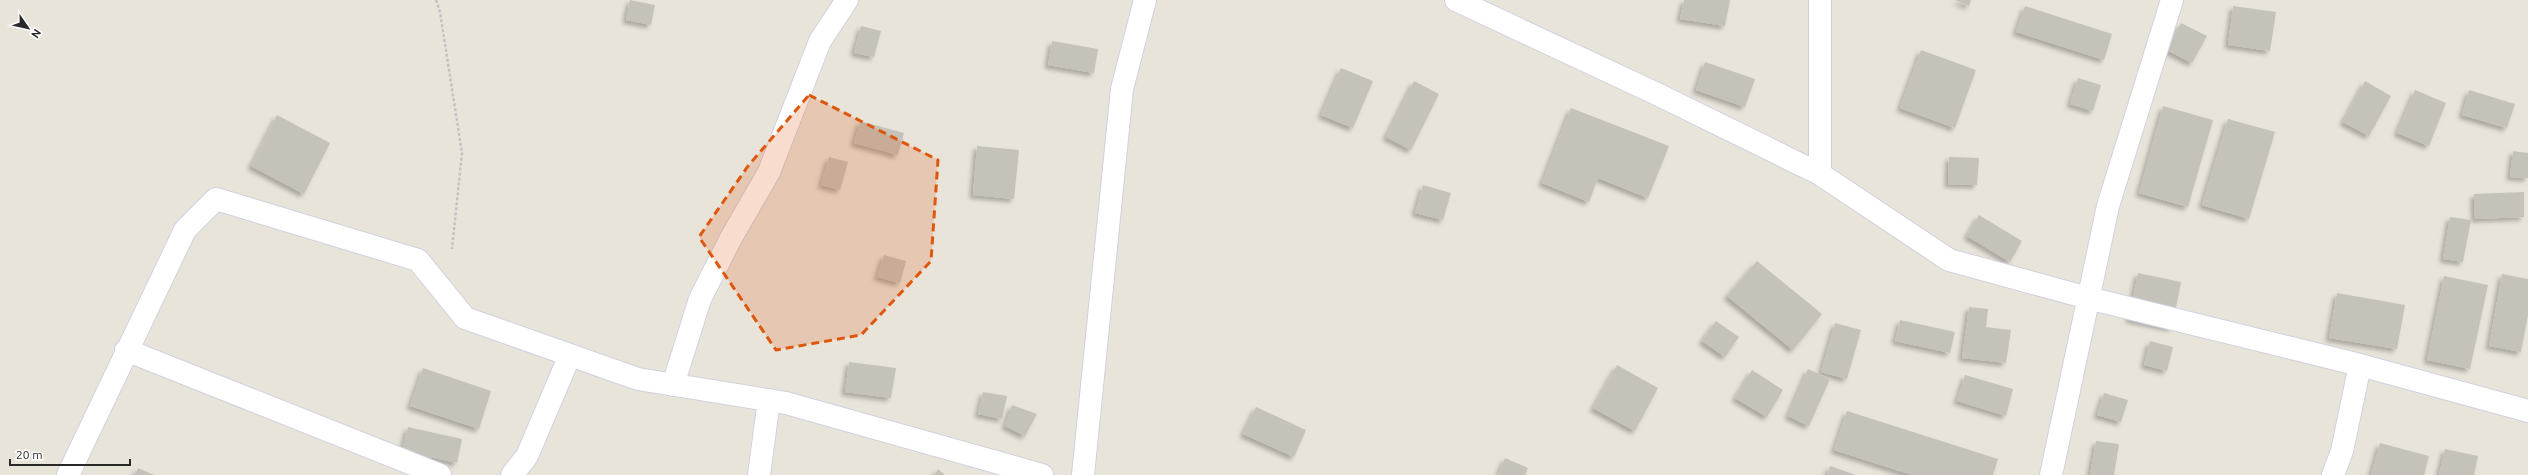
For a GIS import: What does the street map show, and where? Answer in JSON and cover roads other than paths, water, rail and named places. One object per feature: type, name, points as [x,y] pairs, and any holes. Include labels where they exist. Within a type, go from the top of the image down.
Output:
[{"type":"street","points":[[674,385],[700,299],[731,238],[769,172],[820,41],[848,0]]},
{"type":"street","points":[[1083,475],[1122,89],[1145,0]]},
{"type":"street","points":[[1456,0],[1657,94],[1820,174],[1949,260],[2088,298],[2360,365],[2528,411]]},
{"type":"street","points":[[1820,0],[1820,174]]},
{"type":"street","points":[[2051,475],[2108,206],[2172,0]]},
{"type":"street","points":[[68,475],[126,350],[185,230],[216,198],[418,260],[465,318],[638,379],[786,403],[1042,475]]},
{"type":"street","points":[[126,350],[440,475]]},
{"type":"street","points":[[512,475],[527,456],[570,355]]},
{"type":"street","points":[[2333,475],[2342,451],[2360,365]]},
{"type":"street","points":[[759,475],[769,400]]}]
